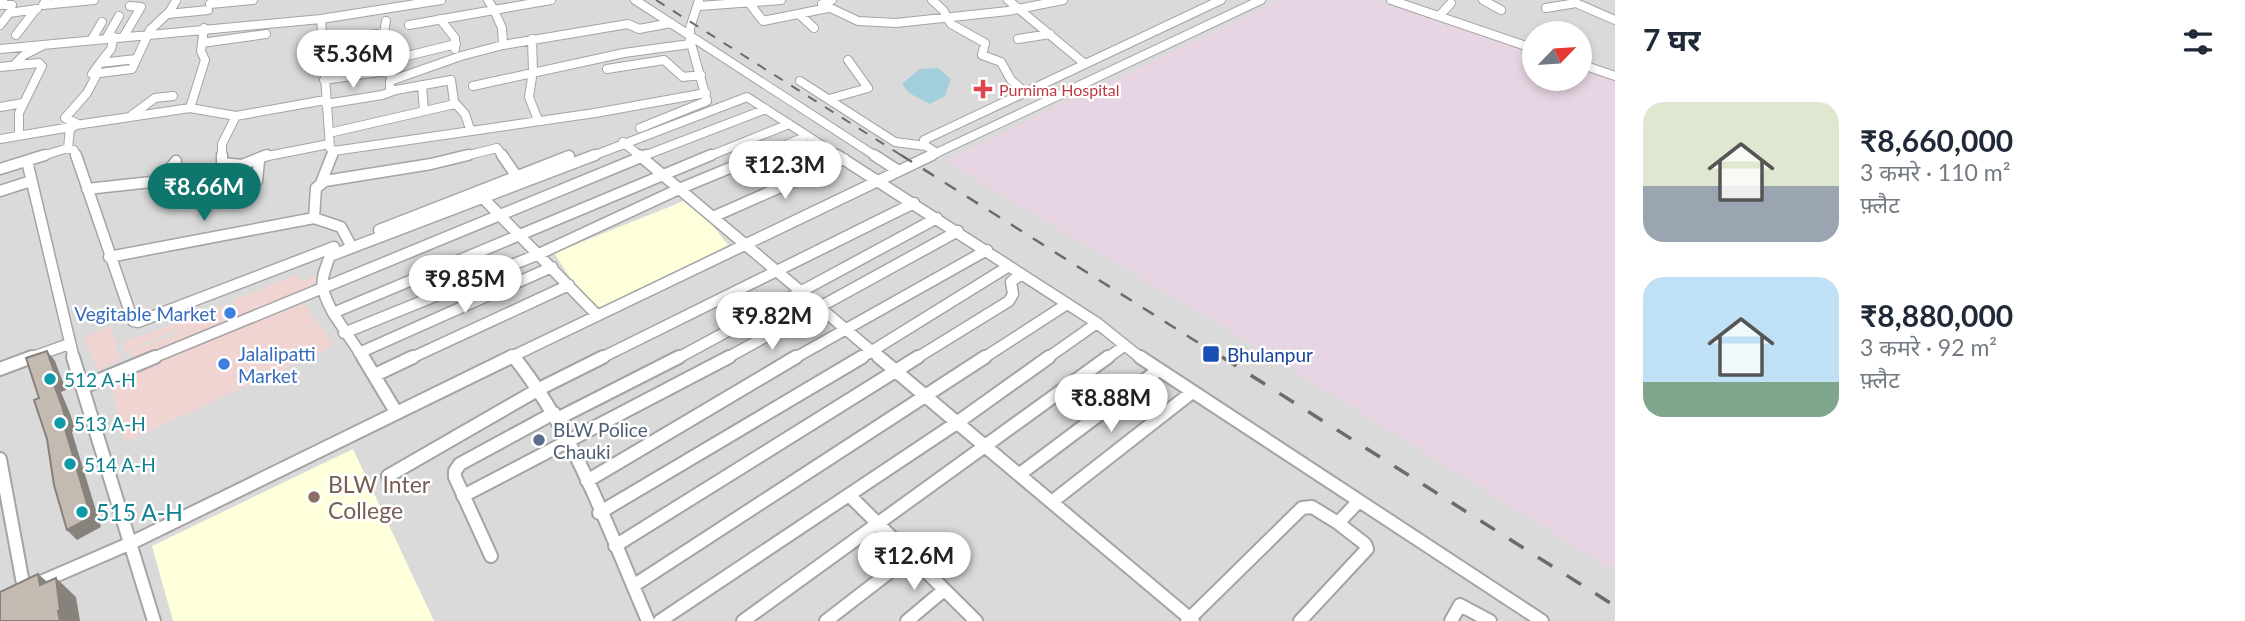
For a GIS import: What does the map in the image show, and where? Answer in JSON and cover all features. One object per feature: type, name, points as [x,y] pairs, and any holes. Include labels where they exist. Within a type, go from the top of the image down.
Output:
[{"type":"street","points":[[3,0],[1,5],[12,5]]},
{"type":"street","points":[[16,35],[37,9],[46,3],[94,0]]},
{"type":"street","points":[[167,14],[175,0],[183,0]]},
{"type":"street","points":[[96,76],[129,71],[148,33],[160,17],[210,5],[253,0]]},
{"type":"street","points":[[0,49],[148,33],[321,19],[441,0]]},
{"type":"street","points":[[488,0],[502,29],[503,45]]},
{"type":"street","points":[[409,24],[548,0]]},
{"type":"street","points":[[635,0],[671,23],[690,40],[897,170]]},
{"type":"street","points":[[705,98],[690,40],[694,13],[699,3],[750,4],[781,0]]},
{"type":"street","points":[[832,0],[822,4],[864,23],[948,19],[1063,0]]},
{"type":"street","points":[[932,0],[951,24],[985,43],[982,54],[1001,62],[1011,80],[1026,93]]},
{"type":"street","points":[[1008,0],[1085,64]]},
{"type":"street","points":[[926,146],[924,140],[1221,0]]},
{"type":"street","points":[[0,459],[18,592],[131,542],[596,314],[1261,0]]},
{"type":"street","points":[[1391,0],[1522,43]]},
{"type":"street","points":[[1399,0],[1522,42]]},
{"type":"street","points":[[1483,0],[1500,10]]},
{"type":"street","points":[[1549,0],[1560,5]]},
{"type":"street","points":[[422,2],[425,17]]},
{"type":"street","points":[[1441,14],[1451,3]]},
{"type":"street","points":[[1546,8],[1576,3],[1615,20]]},
{"type":"street","points":[[750,4],[763,21],[828,8]]},
{"type":"street","points":[[190,108],[205,60],[202,28],[210,5]]},
{"type":"street","points":[[124,36],[141,7],[130,6]]},
{"type":"street","points":[[0,24],[9,13],[37,9]]},
{"type":"street","points":[[800,14],[814,28]]},
{"type":"street","points":[[96,76],[92,74],[111,49],[110,37],[120,16]]},
{"type":"street","points":[[314,218],[316,188],[321,183],[332,147],[324,80],[321,19]]},
{"type":"street","points":[[440,19],[450,29],[456,44],[456,57]]},
{"type":"street","points":[[321,42],[384,33],[386,21]]},
{"type":"street","points":[[92,39],[102,22]]},
{"type":"street","points":[[391,80],[456,57],[532,39],[628,24],[639,29],[671,23]]},
{"type":"street","points":[[202,43],[266,34]]},
{"type":"street","points":[[1018,39],[1050,34]]},
{"type":"street","points":[[532,39],[533,72],[529,97],[538,120]]},
{"type":"street","points":[[473,86],[690,40]]},
{"type":"street","points":[[13,66],[24,55],[47,44]]},
{"type":"street","points":[[323,68],[407,57],[456,44]]},
{"type":"street","points":[[100,63],[136,59]]},
{"type":"street","points":[[607,69],[664,60],[682,77],[701,75]]},
{"type":"street","points":[[830,99],[868,88],[848,60]]},
{"type":"street","points":[[0,67],[42,66],[18,116],[19,136]]},
{"type":"street","points":[[1592,68],[1615,76]]},
{"type":"street","points":[[324,80],[390,71],[390,89],[396,90]]},
{"type":"street","points":[[68,148],[77,121],[65,118],[87,93],[96,76]]},
{"type":"street","points":[[0,139],[190,108],[236,117],[382,95],[451,80],[455,104],[465,114],[470,129]]},
{"type":"street","points":[[800,81],[895,142],[926,146],[937,153]]},
{"type":"street","points":[[422,85],[424,111]]},
{"type":"street","points":[[236,117],[222,144],[222,163],[228,166],[259,161],[272,153],[705,98],[718,101],[764,85]]},
{"type":"street","points":[[130,117],[155,98],[173,96]]},
{"type":"street","points":[[0,169],[68,148],[74,150],[109,257],[133,320],[138,322],[747,97],[1097,323],[1157,371],[1358,502],[1526,617],[1542,621]]},
{"type":"street","points":[[396,412],[375,375],[344,333],[321,288],[321,279],[330,256],[481,195],[517,177],[705,98]]},
{"type":"street","points":[[0,107],[23,103]]},
{"type":"street","points":[[329,133],[455,104]]},
{"type":"street","points":[[83,387],[641,157],[766,109]]},
{"type":"street","points":[[333,313],[789,124]]},
{"type":"street","points":[[344,333],[539,254],[679,189],[807,136]]},
{"type":"street","points":[[624,142],[1053,501],[1190,620],[1302,508],[1312,507],[1338,523],[1365,544],[1367,549],[1300,621]]},
{"type":"street","points":[[321,183],[431,164],[497,148],[517,177]]},
{"type":"street","points":[[715,216],[844,159]]},
{"type":"street","points":[[27,161],[69,344],[154,621]]},
{"type":"street","points":[[257,181],[259,161]]},
{"type":"street","points":[[87,189],[160,181],[176,162]]},
{"type":"street","points":[[0,191],[31,181]]},
{"type":"street","points":[[481,195],[596,314]]},
{"type":"street","points":[[388,476],[539,389],[914,203]]},
{"type":"street","points":[[109,257],[314,218],[343,226],[348,233],[349,242]]},
{"type":"street","points":[[491,556],[455,477],[455,471],[460,464],[802,291],[937,218]]},
{"type":"street","points":[[463,496],[570,443],[958,231]]},
{"type":"street","points":[[587,481],[846,328],[987,250]]},
{"type":"street","points":[[599,513],[873,351],[1009,266]]},
{"type":"street","points":[[359,353],[552,267]]},
{"type":"street","points":[[615,546],[1009,300],[1013,294],[1011,282],[1021,274]]},
{"type":"street","points":[[375,375],[569,285]]},
{"type":"street","points":[[633,586],[928,397],[1067,304]]},
{"type":"street","points":[[660,621],[958,422],[1097,323]]},
{"type":"street","points":[[0,369],[69,344]]},
{"type":"street","points":[[743,621],[876,522],[987,446],[1124,346]]},
{"type":"street","points":[[512,355],[539,389],[570,443],[648,621]]},
{"type":"street","points":[[1020,474],[1157,371]]},
{"type":"street","points":[[1053,501],[1191,393]]},
{"type":"street","points":[[849,495],[976,621]]},
{"type":"street","points":[[1338,523],[1358,502]]},
{"type":"street","points":[[826,621],[909,557]]},
{"type":"street","points":[[907,621],[944,590]]},
{"type":"street","points":[[1451,621],[1460,605],[1490,621]]},
{"type":"shaded area","points":[[0,0],[1615,0],[1615,621],[0,621]]},
{"type":"shaded area","points":[[1278,0],[1379,0],[1522,49],[1522,91],[1592,91],[1592,72],[1615,80],[1615,572],[1236,335],[945,161]]},
{"type":"shaded area","points":[[684,201],[710,222],[728,245],[601,309],[573,282],[554,253]]},
{"type":"shaded area","name":"Vegitable Market","points":[[297,275],[300,281],[316,276],[327,281],[133,362],[129,351],[172,336],[184,327],[124,352],[122,343],[191,317],[193,322],[226,305],[236,307],[233,300]]},
{"type":"shaded area","name":"Jalalipatti Market","points":[[304,303],[334,346],[125,442],[110,382]]},
{"type":"shaded area","name":"Vegitable Market","points":[[111,326],[120,361],[97,370],[85,336]]},
{"type":"shaded area","name":"BLW Inter College","points":[[353,449],[434,621],[173,621],[152,546]]},
{"type":"water","points":[[938,68],[951,79],[945,96],[930,104],[909,93],[902,84],[920,69]]},
{"type":"building","points":[[47,351],[57,380],[53,382],[66,420],[63,422],[91,517],[67,530],[54,485],[47,439],[34,400],[39,398],[26,358]]},
{"type":"building","points":[[38,574],[40,585],[56,578],[60,621],[0,621],[0,592]]},
{"type":"railway","points":[[656,0],[904,157]]},
{"type":"railway","points":[[901,155],[1224,359]]},
{"type":"railway","points":[[1222,357],[1615,606]]},
{"type":"place","name":"Purnima Hospital","points":[[983,89]]},
{"type":"place","name":"Vegitable Market","points":[[230,313]]},
{"type":"place","name":"Bhulanpur","points":[[1211,354]]},
{"type":"place","name":"Jalalipatti Market","points":[[224,364]]},
{"type":"place","name":"512 A-H","points":[[50,379]]},
{"type":"place","name":"513 A-H","points":[[60,423]]},
{"type":"place","name":"BLW Police Chauki","points":[[539,440]]},
{"type":"place","name":"514 A-H","points":[[70,464]]},
{"type":"place","name":"BLW Inter College","points":[[314,497]]},
{"type":"place","name":"515 A-H","points":[[82,512]]}]
